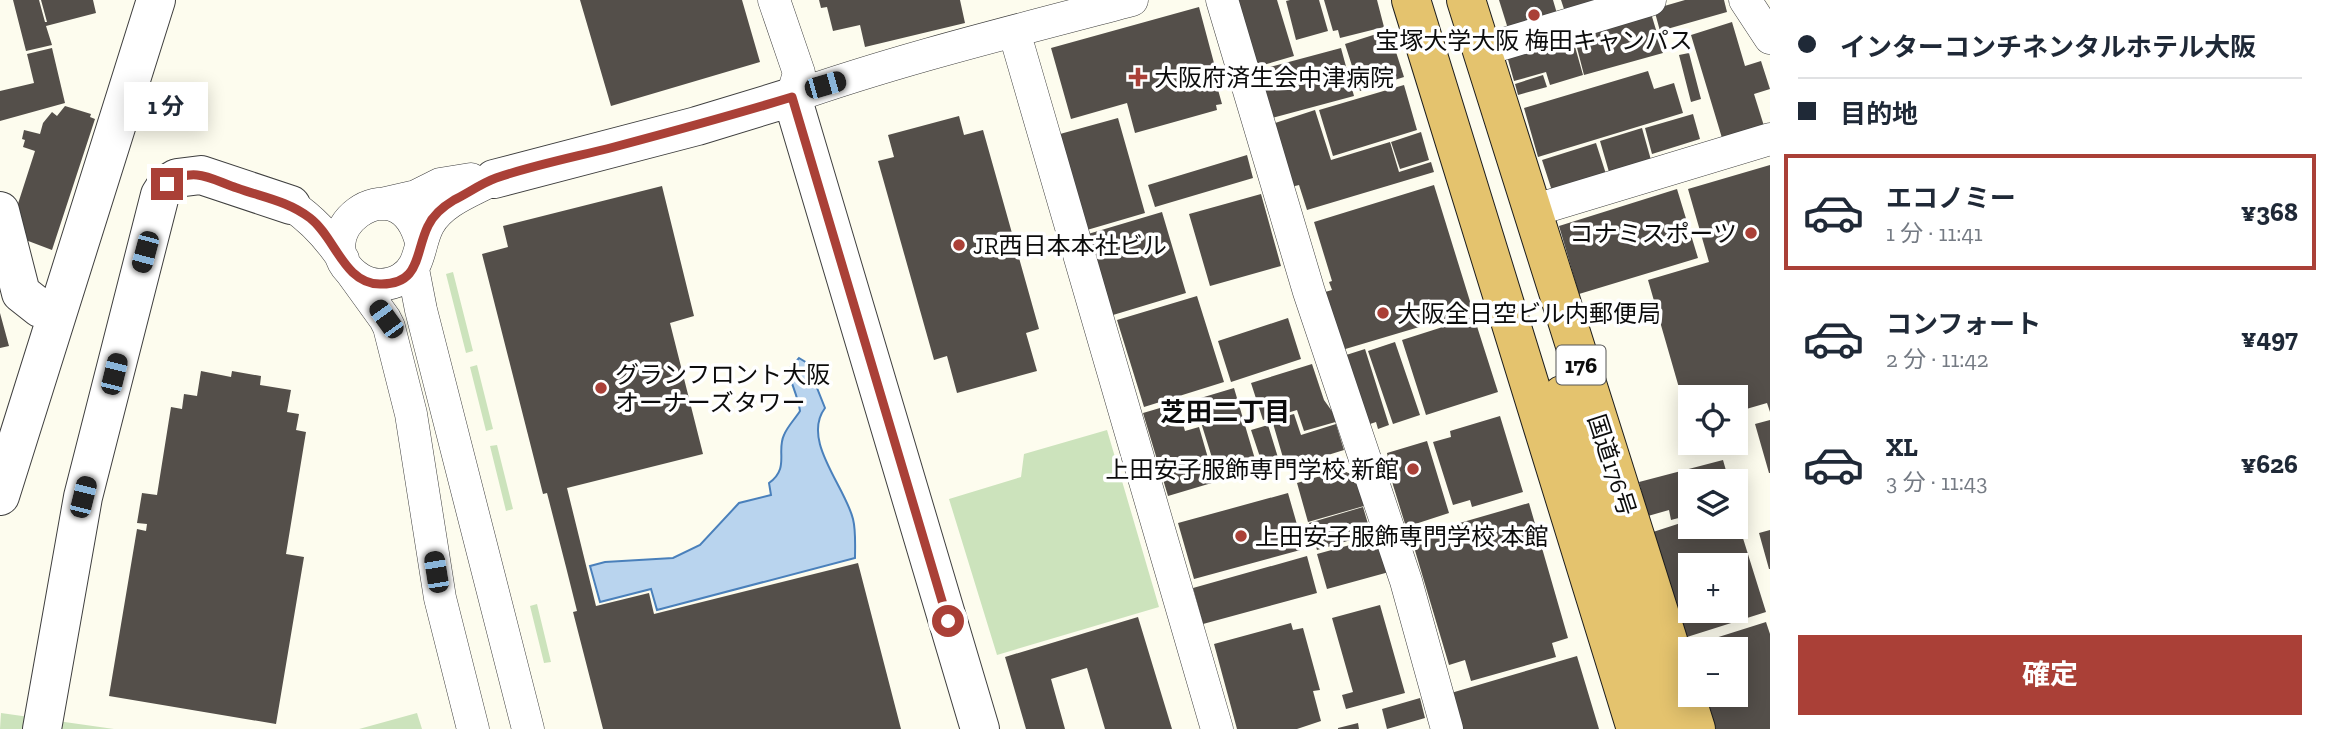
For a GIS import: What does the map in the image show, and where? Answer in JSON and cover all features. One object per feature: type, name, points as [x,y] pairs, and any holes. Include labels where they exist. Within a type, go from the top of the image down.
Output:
[{"type":"highway","name":"176","points":[[1411,0],[1636,729]]},
{"type":"highway","name":"国道176号","points":[[1446,0],[1565,404],[1667,729]]},
{"type":"highway","name":"国道176号","points":[[1466,0],[1696,729]]},
{"type":"street","points":[[0,496],[156,0]]},
{"type":"street","points":[[774,0],[799,74],[792,97],[980,729]]},
{"type":"street","points":[[494,178],[446,205],[430,223],[417,255],[403,279],[376,285],[362,281],[347,265],[340,243],[344,228],[352,215],[373,205],[416,196],[440,184],[461,179],[494,178],[697,125],[825,85],[1132,0]]},
{"type":"street","points":[[1222,0],[1309,292],[1406,580],[1447,729]]},
{"type":"street","points":[[1483,50],[1650,0]]},
{"type":"street","points":[[1745,0],[1770,38]]},
{"type":"street","points":[[1014,31],[1217,729]]},
{"type":"street","points":[[1532,211],[1770,139]]},
{"type":"street","points":[[42,729],[83,497],[159,195],[167,184],[177,178],[201,175],[291,205],[312,219],[330,239],[389,327],[411,414],[440,598],[473,729]]},
{"type":"street","points":[[291,205],[396,207],[409,215],[417,227],[417,255],[428,337],[528,729]]},
{"type":"street","points":[[0,211],[16,278],[11,295],[25,298],[40,308],[57,313]]},
{"type":"green space","points":[[453,272],[473,351],[466,353],[446,274]]},
{"type":"green space","points":[[477,365],[493,429],[486,431],[470,367]]},
{"type":"green space","points":[[1107,430],[1159,607],[997,655],[949,499],[1021,477],[1024,454]]},
{"type":"green space","points":[[497,445],[513,509],[506,511],[490,446]]},
{"type":"green space","points":[[537,604],[551,662],[544,663],[530,606]]},
{"type":"green space","points":[[1,713],[114,729],[0,729]]},
{"type":"green space","points":[[417,713],[422,729],[359,729]]},
{"type":"water","points":[[799,358],[807,363],[825,408],[819,421],[818,434],[827,463],[853,519],[855,558],[657,610],[651,589],[600,602],[590,566],[605,562],[673,558],[700,545],[739,503],[771,495],[769,483],[781,465],[784,435],[800,411],[788,370]]},
{"type":"building","points":[[13,0],[39,0],[45,22],[41,0],[93,0],[96,13],[46,26],[52,45],[26,51]]},
{"type":"building","points":[[580,0],[742,0],[760,62],[611,106]]},
{"type":"building","points":[[819,0],[960,0],[965,23],[865,47],[860,25],[833,31],[827,7],[821,8]]},
{"type":"building","points":[[1233,0],[1277,0],[1294,56],[1253,68]]},
{"type":"building","points":[[1319,0],[1328,31],[1296,40],[1286,1]]},
{"type":"building","points":[[1324,0],[1377,0],[1384,27],[1340,38],[1338,30],[1333,31]]},
{"type":"building","points":[[1499,0],[1553,0],[1558,17],[1509,32]]},
{"type":"building","points":[[1561,0],[1603,0],[1565,12]]},
{"type":"building","points":[[1685,0],[1724,0],[1727,12],[1660,31],[1654,9]]},
{"type":"building","name":"大阪府済生会中津病院","points":[[1199,7],[1218,78],[1215,79],[1222,104],[1216,105],[1217,110],[1135,133],[1127,103],[1071,119],[1051,48]]},
{"type":"building","points":[[1650,10],[1663,53],[1584,75],[1574,36]]},
{"type":"building","points":[[1732,22],[1745,66],[1761,61],[1770,89],[1754,94],[1764,126],[1722,138],[1691,35]]},
{"type":"building","points":[[1389,30],[1404,77],[1360,91],[1345,44]]},
{"type":"building","points":[[1572,36],[1583,75],[1550,85],[1546,72],[1514,81],[1507,56]]},
{"type":"building","points":[[52,48],[65,103],[0,121],[0,91],[34,83],[27,54]]},
{"type":"building","points":[[1341,48],[1354,96],[1272,118],[1259,70]]},
{"type":"building","points":[[1689,53],[1701,99],[1691,102],[1679,55]]},
{"type":"building","points":[[1648,71],[1654,89],[1674,83],[1683,113],[1538,157],[1524,108]]},
{"type":"building","points":[[1543,75],[1547,87],[1518,95],[1515,84]]},
{"type":"building","points":[[1404,85],[1417,130],[1333,156],[1319,110]]},
{"type":"building","points":[[65,106],[91,114],[90,117],[95,119],[52,250],[23,239],[15,213],[35,151],[23,147],[24,130],[40,134],[43,123],[52,112],[57,116]]},
{"type":"building","points":[[1315,110],[1331,160],[1390,142],[1399,172],[1431,162],[1434,172],[1307,210],[1299,185],[1291,187],[1272,124]]},
{"type":"building","points":[[1693,114],[1700,139],[1652,154],[1645,128]]},
{"type":"building","name":"JR西日本本社ビル","points":[[959,116],[964,135],[983,130],[1039,329],[1026,333],[1037,371],[957,393],[947,356],[934,360],[878,161],[894,157],[888,135]]},
{"type":"building","points":[[1118,118],[1145,213],[1087,230],[1060,134]]},
{"type":"building","points":[[1642,128],[1651,160],[1609,172],[1600,141]]},
{"type":"building","points":[[1421,132],[1429,160],[1400,169],[1391,142]]},
{"type":"building","points":[[1596,143],[1606,174],[1552,191],[1542,160]]},
{"type":"building","points":[[1247,155],[1253,178],[1155,207],[1148,185]]},
{"type":"building","points":[[1770,165],[1770,412],[1767,403],[1748,409],[1748,385],[1678,385],[1648,280],[1709,262],[1688,189]]},
{"type":"building","points":[[1434,185],[1473,311],[1342,350],[1325,292],[1332,290],[1329,282],[1332,281],[1314,222]]},
{"type":"building","points":[[662,186],[694,316],[670,323],[703,454],[567,488],[596,606],[649,593],[654,614],[858,563],[901,729],[603,729],[573,612],[577,611],[566,567],[547,493],[543,494],[482,254],[508,247],[503,226]]},
{"type":"building","points":[[1677,189],[1698,258],[1579,294],[1559,226]]},
{"type":"building","points":[[1261,194],[1281,266],[1210,286],[1189,214]]},
{"type":"building","points":[[1162,212],[1186,293],[1113,315],[1088,234]]},
{"type":"building","points":[[1197,296],[1224,382],[1144,407],[1117,320]]},
{"type":"building","points":[[0,313],[9,346],[0,348]]},
{"type":"building","points":[[1474,317],[1498,392],[1426,415],[1402,340]]},
{"type":"building","points":[[1288,318],[1301,359],[1231,382],[1218,341]]},
{"type":"building","points":[[1395,342],[1420,415],[1393,424],[1368,351]]},
{"type":"building","points":[[1365,349],[1389,425],[1378,429],[1376,422],[1364,426],[1343,356]]},
{"type":"building","points":[[1312,364],[1324,400],[1339,421],[1304,431],[1297,410],[1263,420],[1251,383]]},
{"type":"building","points":[[201,371],[231,377],[232,371],[261,376],[260,385],[291,390],[287,412],[299,414],[296,430],[306,432],[286,554],[304,557],[276,724],[109,696],[137,529],[146,531],[147,524],[137,523],[142,493],[157,495],[171,407],[182,409],[184,394],[197,396]]},
{"type":"building","points":[[1234,388],[1257,466],[1218,477],[1194,400]]},
{"type":"building","points":[[1177,403],[1185,431],[1199,427],[1215,482],[1168,496],[1143,413]]},
{"type":"building","points":[[1294,414],[1301,435],[1336,424],[1344,450],[1286,468],[1272,420]]},
{"type":"building","points":[[1500,416],[1523,492],[1472,507],[1470,500],[1453,505],[1433,442],[1451,437],[1450,431]]},
{"type":"building","points":[[1770,420],[1770,473],[1769,473],[1755,424]]},
{"type":"building","points":[[1268,425],[1280,464],[1264,469],[1251,430]]},
{"type":"building","name":"上田安子服飾専門学校 新館","points":[[1427,441],[1449,513],[1406,527],[1393,485],[1387,453]]},
{"type":"building","points":[[1723,460],[1726,469],[1689,469]]},
{"type":"building","points":[[1341,470],[1356,476],[1364,506],[1308,522],[1297,483]]},
{"type":"building","points":[[1678,472],[1678,518],[1671,520],[1669,510],[1648,516],[1639,482]]},
{"type":"building","name":"上田安子服飾専門学校 本館","points":[[1288,493],[1304,549],[1194,579],[1178,523]]},
{"type":"building","points":[[1529,503],[1568,638],[1552,643],[1556,657],[1471,681],[1465,660],[1449,665],[1411,537]]},
{"type":"building","points":[[1363,507],[1371,534],[1317,550],[1309,523]]},
{"type":"building","points":[[1678,524],[1678,539],[1743,539],[1748,553],[1678,553],[1678,609],[1653,532]]},
{"type":"building","points":[[1770,530],[1770,569],[1769,569],[1759,533]]},
{"type":"building","points":[[1379,537],[1389,572],[1327,589],[1317,554]]},
{"type":"building","points":[[1748,554],[1766,612],[1748,618]]},
{"type":"building","points":[[1307,556],[1317,593],[1203,624],[1193,588]]},
{"type":"building","points":[[1380,605],[1405,693],[1346,709],[1342,695],[1353,692],[1332,618]]},
{"type":"building","points":[[1138,617],[1172,729],[1105,729],[1087,668],[1051,679],[1065,729],[1026,729],[1005,657]]},
{"type":"building","points":[[1766,622],[1770,634],[1770,729],[1716,729],[1709,707],[1748,707],[1748,637],[1718,637]]},
{"type":"building","points":[[1291,623],[1293,630],[1303,628],[1320,690],[1313,691],[1321,721],[1297,729],[1237,729],[1214,644]]},
{"type":"building","points":[[1682,623],[1731,623],[1687,637]]},
{"type":"building","points":[[1577,656],[1599,729],[1461,729],[1451,693]]},
{"type":"building","points":[[1420,698],[1425,718],[1387,729],[1382,709]]},
{"type":"building","points":[[1358,723],[1359,729],[1338,729],[1338,728]]},
{"type":"place","name":"宝塚大学大阪 梅田キャンパス","points":[[1534,15]]},
{"type":"place","name":"大阪府済生会中津病院","points":[[1138,77]]},
{"type":"place","name":"コナミスポーツ","points":[[1751,233]]},
{"type":"place","name":"JR西日本本社ビル","points":[[959,245]]},
{"type":"place","name":"大阪全日空ビル内郵便局","points":[[1383,313]]},
{"type":"place","name":"グランフロント大阪 オーナーズタワー","points":[[601,388]]},
{"type":"place","name":"上田安子服飾専門学校 新館","points":[[1413,469]]},
{"type":"place","name":"上田安子服飾専門学校 本館","points":[[1241,536]]},
{"type":"district","name":"芝田二丁目","points":[[1225,412]]},
{"type":"route","points":[[167,184],[177,178],[201,175],[291,205],[312,219],[330,239],[351,272],[362,281],[376,285],[390,284],[403,279],[413,269],[430,223],[446,205],[494,178],[697,125],[792,97],[948,621]]}]
